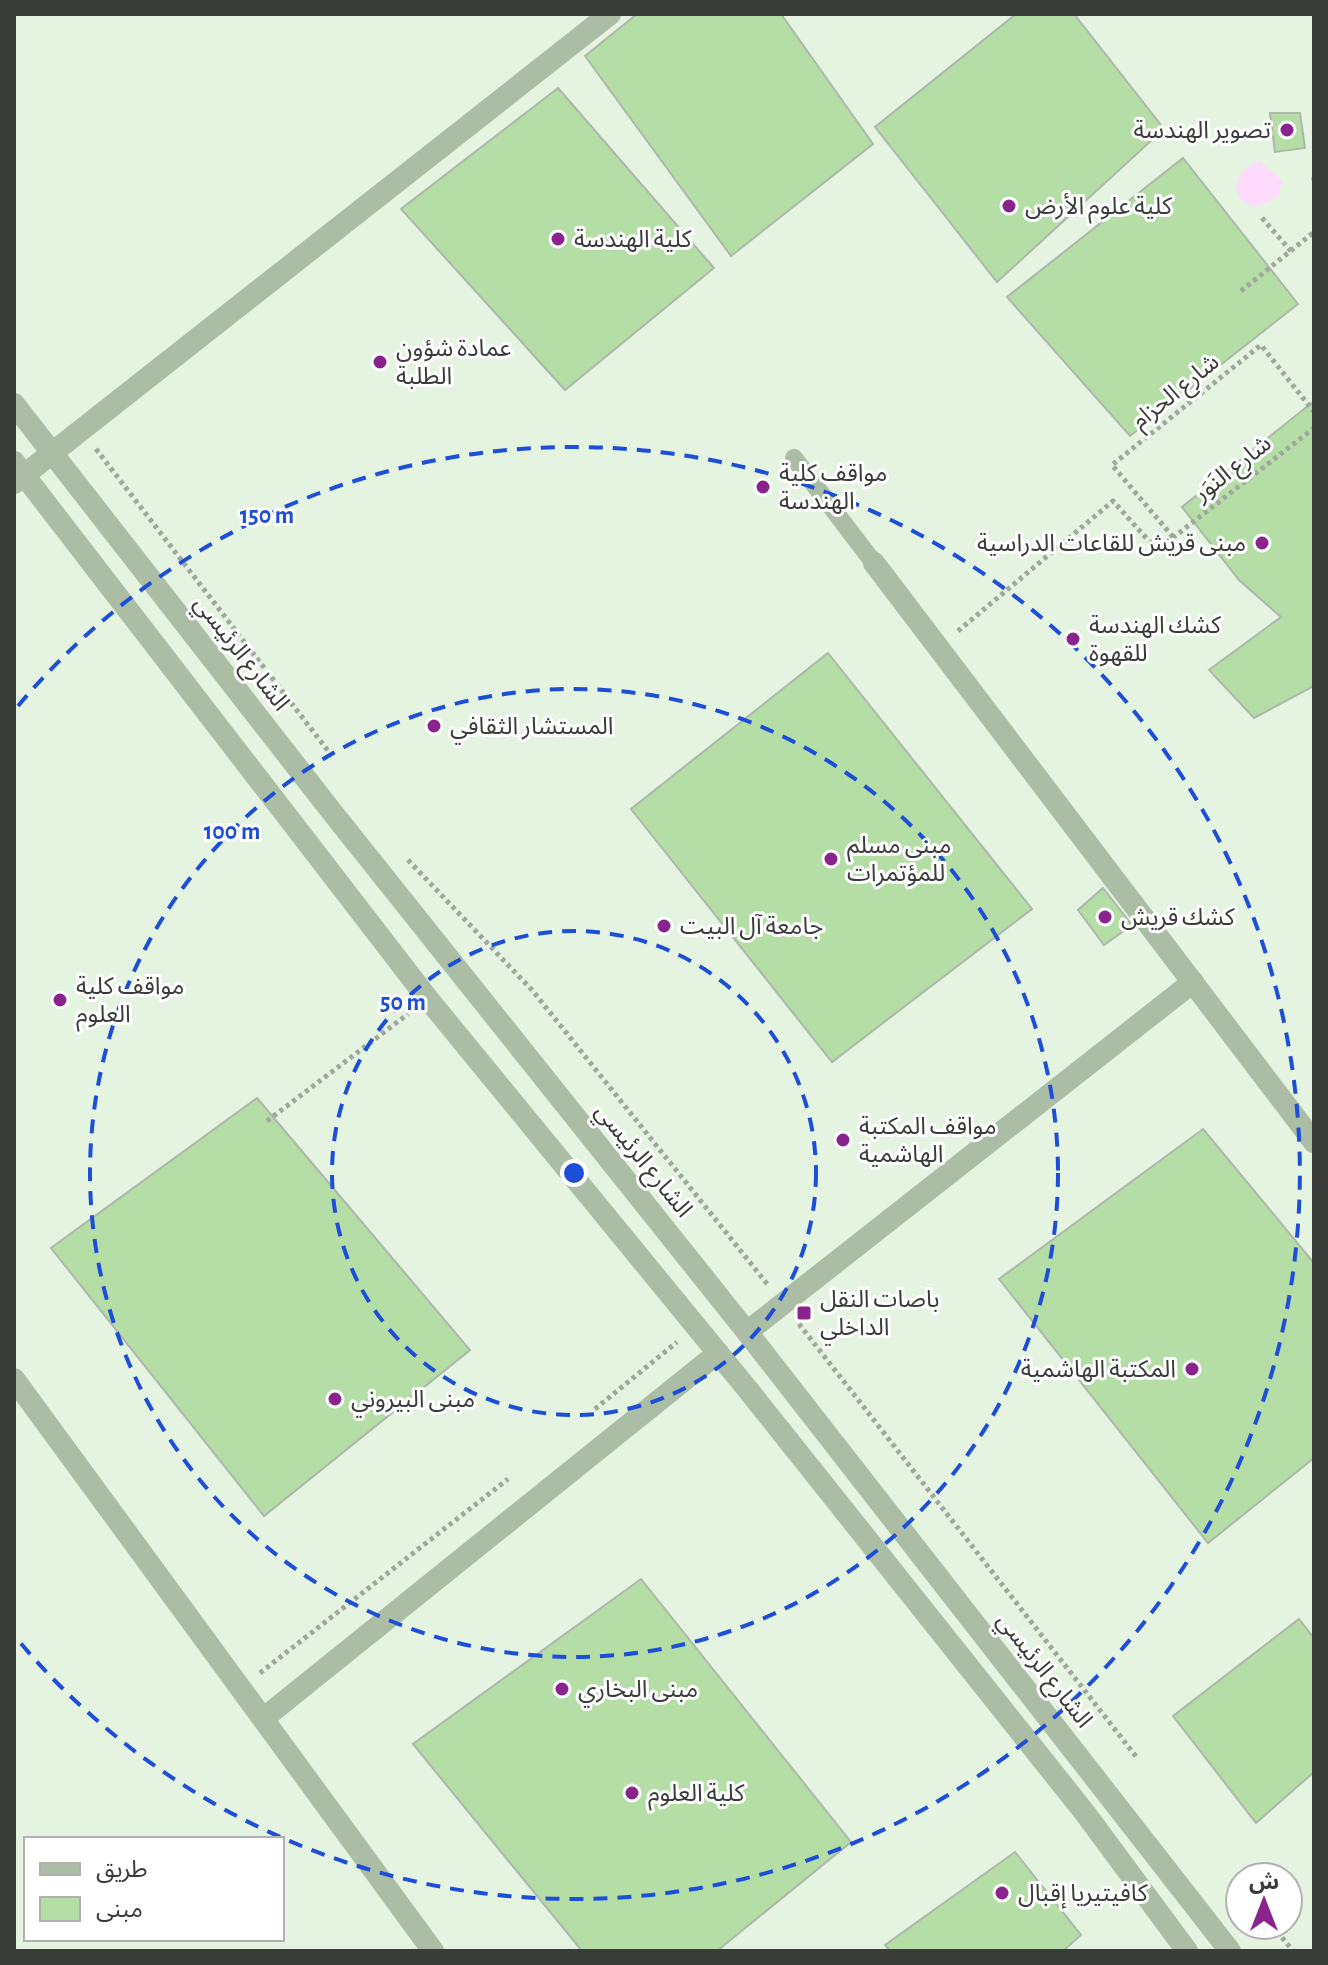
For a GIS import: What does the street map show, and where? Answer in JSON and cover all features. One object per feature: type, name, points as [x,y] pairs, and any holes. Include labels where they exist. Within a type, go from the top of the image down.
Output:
[{"type":"street","points":[[610,14],[82,430],[18,474],[428,999],[749,1391],[1085,1813],[1187,1951]]},
{"type":"street","name":"الشارع الرئيسي","points":[[14,404],[332,812],[715,1291],[1230,1951]]},
{"type":"street","points":[[874,563],[1314,1142]]},
{"type":"street","points":[[303,836],[332,812]]},
{"type":"street","points":[[747,1332],[1193,982]]},
{"type":"street","points":[[691,1321],[715,1291]]},
{"type":"street","points":[[264,1718],[718,1353]]},
{"type":"street","points":[[749,1391],[777,1370]]},
{"type":"street","points":[[14,1379],[433,1951]]},
{"type":"street","points":[[1085,1813],[1099,1812],[1108,1800],[1108,1792]]},
{"type":"street","points":[[1158,1914],[1158,1900],[1162,1894],[1169,1890],[1184,1893]]},
{"type":"lane","points":[[794,458],[874,563]]},
{"type":"path","points":[[1262,218],[1291,251]]},
{"type":"path","points":[[1241,291],[1314,232]]},
{"type":"path","name":"شارع الحزام","points":[[1173,537],[1112,465],[1261,345],[1314,412]]},
{"type":"path","name":"شارع النَوَر","points":[[1173,537],[1314,428]]},
{"type":"path","points":[[82,430],[332,756]]},
{"type":"path","points":[[939,647],[1113,501],[1157,550],[1173,537]]},
{"type":"path","points":[[267,1121],[428,999]]},
{"type":"path","points":[[595,1409],[691,1321]]},
{"type":"path","points":[[242,1687],[508,1479]]},
{"type":"shaded area","name":"جامعة آل البيت","points":[[14,14],[1314,14],[1314,1951],[14,1951]]},
{"type":"shaded area","points":[[1260,161],[1282,181],[1278,196],[1264,204],[1252,205],[1243,202],[1236,186],[1247,168]]},
{"type":"building","points":[[637,14],[781,14],[873,144],[731,256],[585,56]]},
{"type":"building","name":"كلية علوم الأرض","points":[[1016,14],[1074,14],[1164,129],[997,282],[875,127]]},
{"type":"building","name":"كلية الهندسة","points":[[558,88],[714,268],[565,390],[401,209]]},
{"type":"building","name":"تصوير الهندسة","points":[[1270,113],[1300,113],[1305,148],[1275,152]]},
{"type":"building","points":[[1183,158],[1298,304],[1130,436],[1007,297]]},
{"type":"building","name":"مبنى قريش للقاعات الدراسية","points":[[1314,401],[1314,686],[1254,718],[1209,670],[1281,617],[1239,580],[1182,507]]},
{"type":"building","name":"مبنى مسلم للمؤتمرات","points":[[828,653],[1032,909],[832,1062],[631,809]]},
{"type":"building","name":"كشك قريش","points":[[1103,888],[1132,925],[1104,945],[1078,910]]},
{"type":"building","points":[[257,1098],[470,1350],[264,1516],[51,1248]]},
{"type":"building","name":"المكتبة الهاشمية","points":[[1203,1129],[1314,1263],[1314,1458],[1208,1543],[999,1279]]},
{"type":"building","name":"كلية العلوم","points":[[641,1579],[851,1842],[717,1951],[582,1951],[413,1744]]},
{"type":"building","points":[[1299,1619],[1314,1638],[1314,1772],[1256,1823],[1173,1716]]},
{"type":"building","name":"كافيتيريا إقبال","points":[[1015,1852],[1081,1935],[1063,1951],[890,1951],[885,1945]]},
{"type":"place","name":"تصوير الهندسة","points":[[1287,130]]},
{"type":"place","name":"كلية علوم الأرض","points":[[1009,206]]},
{"type":"place","name":"كلية الهندسة","points":[[558,239]]},
{"type":"place","name":"عمادة شؤون الطلبة","points":[[380,362]]},
{"type":"place","name":"مواقف كلية الهندسة","points":[[763,487]]},
{"type":"place","name":"مبنى قريش للقاعات الدراسية","points":[[1262,543]]},
{"type":"place","name":"كشك الهندسة للقهوة","points":[[1073,639]]},
{"type":"place","name":"المستشار الثقافي","points":[[434,726]]},
{"type":"place","name":"مبنى مسلم للمؤتمرات","points":[[831,859]]},
{"type":"place","name":"كشك قريش","points":[[1105,917]]},
{"type":"place","name":"جامعة آل البيت","points":[[664,926]]},
{"type":"place","name":"مواقف كلية العلوم","points":[[60,1000]]},
{"type":"place","name":"مواقف المكتبة الهاشمية","points":[[843,1140]]},
{"type":"place","name":"باصات النقل الداخلي","points":[[804,1313]]},
{"type":"place","name":"المكتبة الهاشمية","points":[[1192,1369]]},
{"type":"place","name":"مبنى البيروني","points":[[335,1399]]},
{"type":"place","name":"مبنى البخاري","points":[[562,1689]]},
{"type":"place","name":"كلية العلوم","points":[[632,1793]]},
{"type":"place","name":"كافيتيريا إقبال","points":[[1002,1893]]}]
